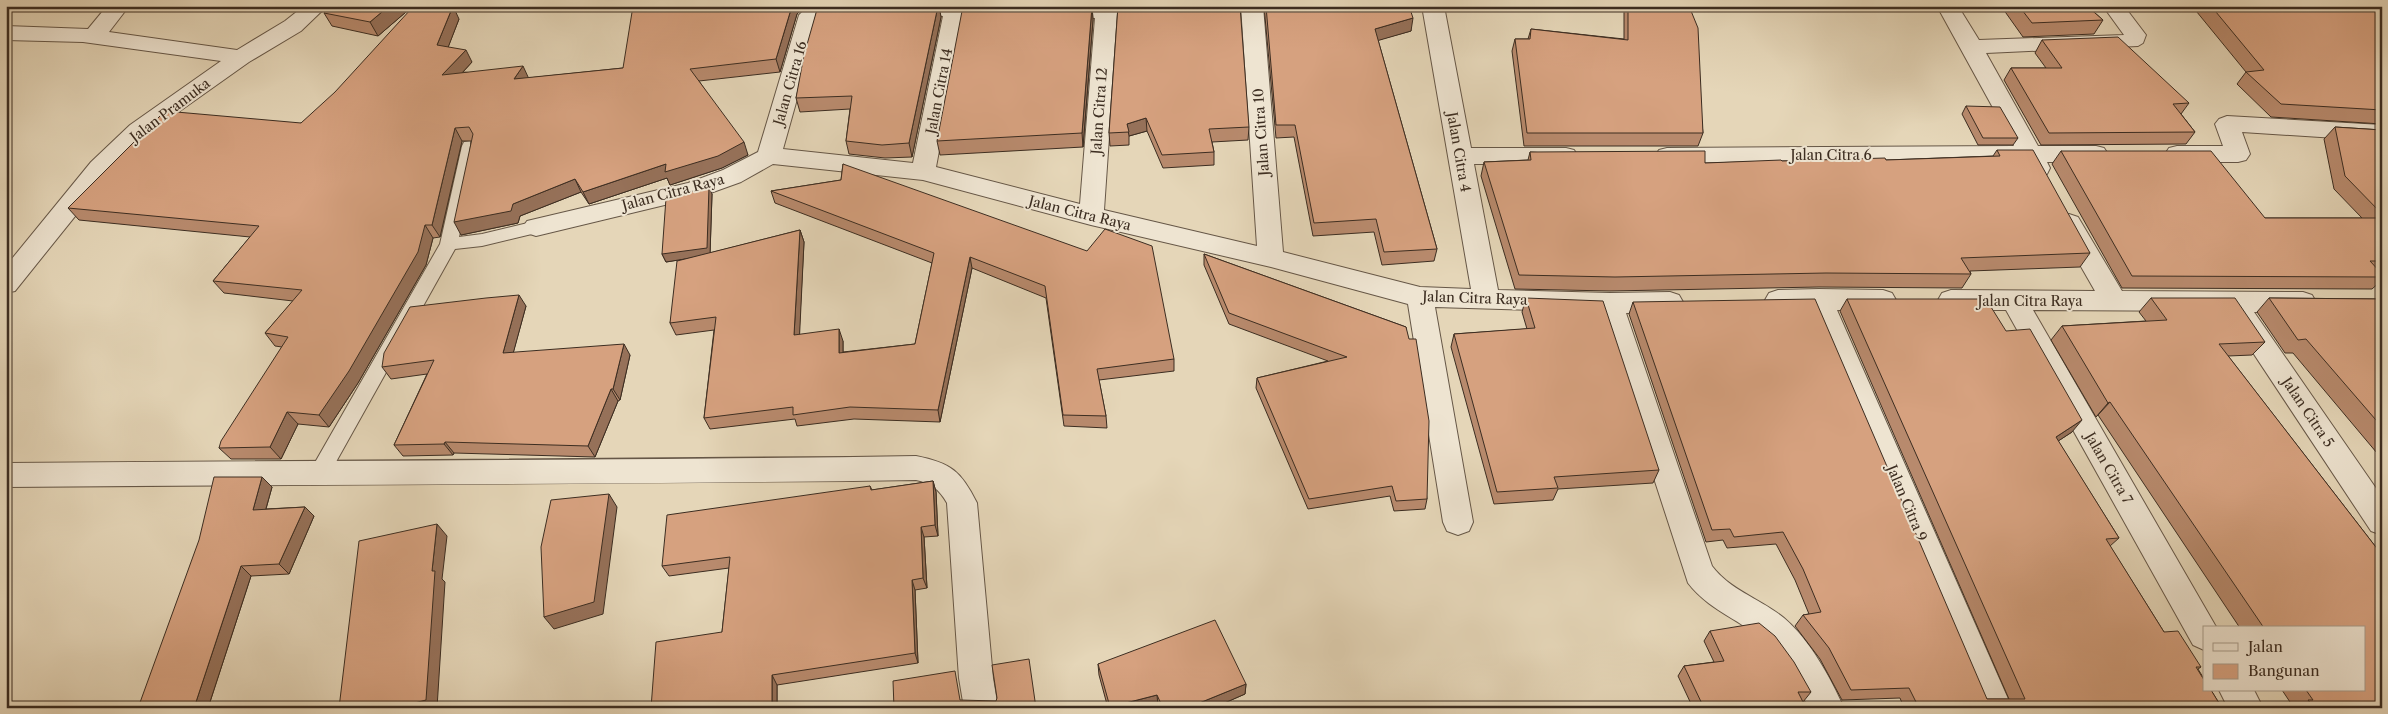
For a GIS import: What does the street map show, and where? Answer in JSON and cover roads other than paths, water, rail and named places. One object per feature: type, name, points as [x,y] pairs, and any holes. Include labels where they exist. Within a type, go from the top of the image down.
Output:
[{"type":"street","points":[[93,37],[118,6]]},
{"type":"street","name":"Jalan Pramuka","points":[[6,284],[100,168],[138,130],[241,58],[293,26],[317,6]]},
{"type":"street","name":"Jalan Citra 10","points":[[1252,6],[1270,258]]},
{"type":"street","name":"Jalan Citra 4","points":[[1433,6],[1486,298]]},
{"type":"street","points":[[1947,6],[1972,47],[2114,301]]},
{"type":"street","points":[[1972,47],[2130,41],[2135,38],[2135,35],[2113,6]]},
{"type":"street","points":[[955,9],[1026,11],[1107,9]]},
{"type":"street","name":"Jalan Citra 16","points":[[769,156],[810,15],[813,12],[816,10],[955,9]]},
{"type":"street","name":"Jalan Citra 14","points":[[923,172],[955,9]]},
{"type":"street","name":"Jalan Citra 12","points":[[1091,216],[1107,9]]},
{"type":"street","points":[[6,33],[93,37],[241,58]]},
{"type":"street","points":[[2159,154],[2238,154],[2227,124],[2382,133]]},
{"type":"street","name":"Jalan Citra 6","points":[[1647,156],[2119,154]]},
{"type":"street","name":"Jalan Citra Raya","points":[[536,227],[693,190],[732,176],[769,156],[923,172],[1091,216],[1270,258],[1420,297],[1610,303],[1690,302]]},
{"type":"street","points":[[1460,156],[1588,156]]},
{"type":"street","points":[[1420,297],[1458,522]]},
{"type":"street","name":"Jalan Citra 9","points":[[1819,299],[1995,708]]},
{"type":"street","name":"Jalan Citra Raya","points":[[1750,300],[2322,302]]},
{"type":"street","name":"Jalan Citra 7","points":[[2014,301],[2203,633]]},
{"type":"street","name":"Jalan Citra 5","points":[[2233,302],[2382,522]]},
{"type":"street","points":[[1610,303],[1699,573],[1707,586],[1720,597],[1773,629],[1804,671],[1827,708]]},
{"type":"street","points":[[6,475],[320,472],[594,473],[916,468],[935,472],[952,482],[962,503],[976,678],[981,708]]},
{"type":"street","points":[[2237,692],[2246,708]]},
{"type":"lane","points":[[320,472],[449,244],[470,146]]},
{"type":"lane","points":[[449,244],[482,240],[536,227]]}]
